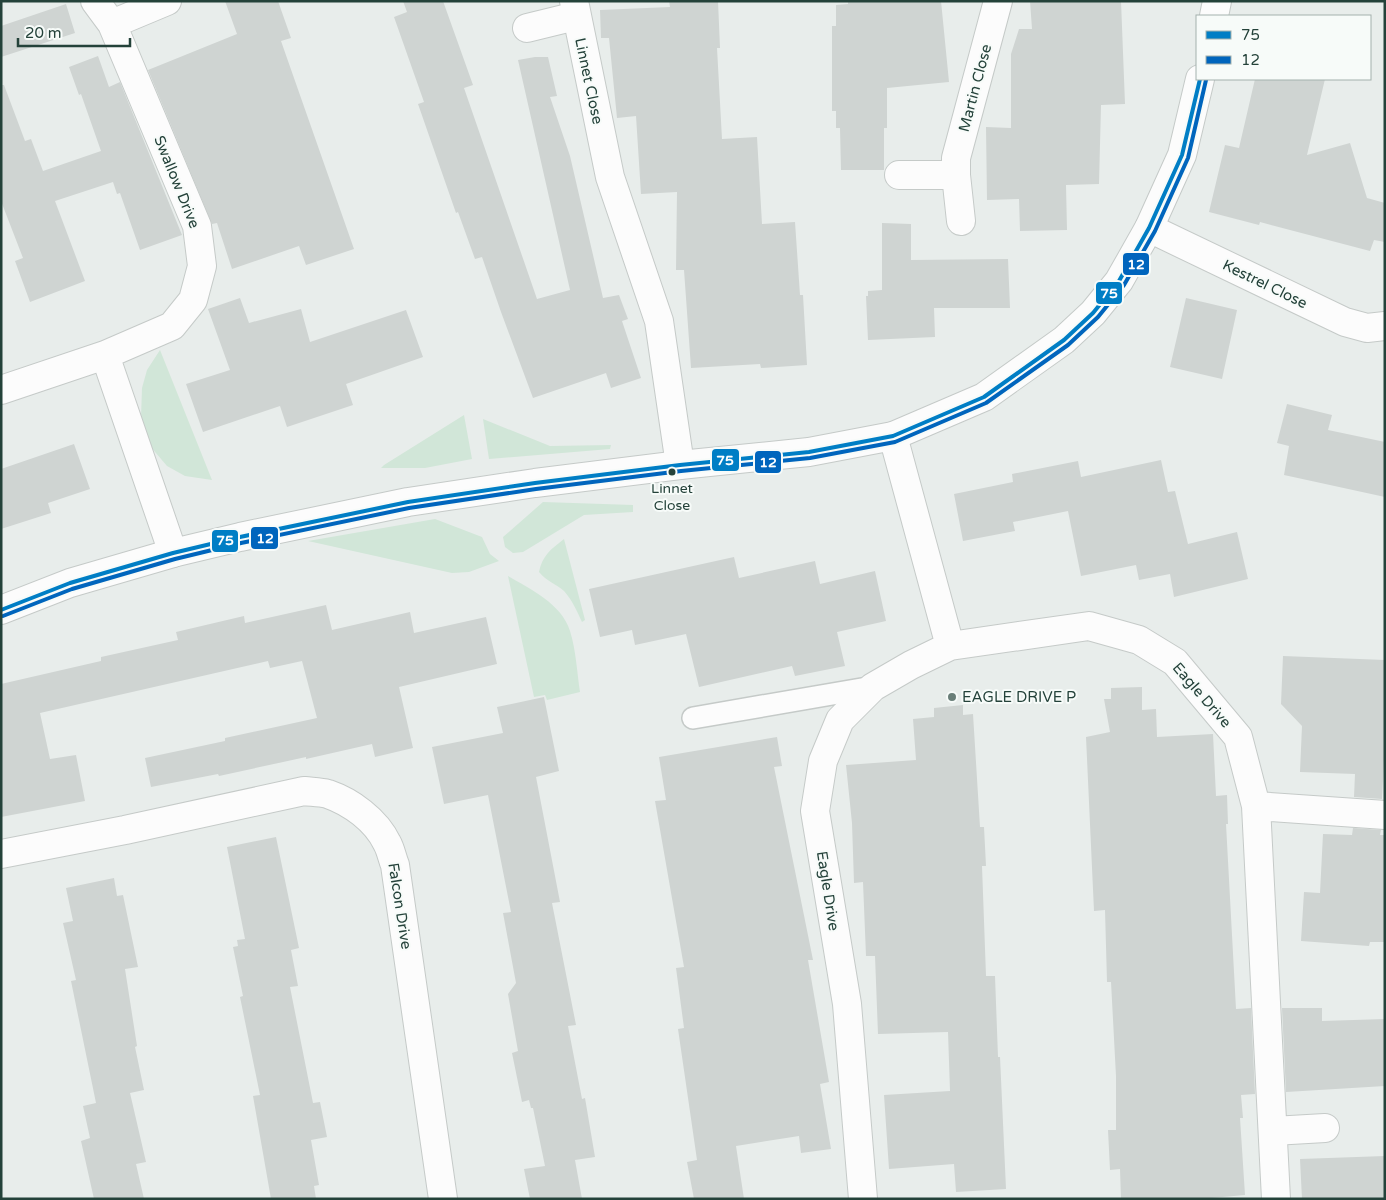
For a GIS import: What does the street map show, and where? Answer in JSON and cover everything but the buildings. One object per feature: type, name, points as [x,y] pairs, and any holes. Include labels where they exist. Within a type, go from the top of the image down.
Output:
[{"type":"street","name":"Swallow Drive","points":[[1,390],[105,355],[172,326],[193,300],[202,266],[197,226],[112,24],[95,1]]},
{"type":"street","points":[[112,24],[167,1]]},
{"type":"street","name":"Martin Close","points":[[961,221],[956,158],[998,1]]},
{"type":"street","points":[[1214,15],[1217,1]]},
{"type":"street","name":"Linnet Close","points":[[527,28],[575,8],[610,177],[659,321],[680,465]]},
{"type":"street","points":[[1,610],[70,583],[240,537],[408,502],[535,482],[809,452],[893,436],[984,397],[1064,340],[1093,313],[1119,281],[1149,228],[1182,155],[1200,80]]},
{"type":"street","points":[[899,174],[956,175]]},
{"type":"street","name":"Kestrel Close","points":[[1149,228],[1345,322],[1367,328],[1385,326]]},
{"type":"street","points":[[105,355],[173,554]]},
{"type":"street","points":[[893,436],[950,646]]},
{"type":"street","name":"Eagle Drive","points":[[863,1199],[847,1004],[815,811],[823,761],[840,720],[873,687],[911,665],[950,646],[1089,626],[1139,640],[1175,662],[1238,737],[1256,806],[1276,1199]]},
{"type":"street","name":"Falcon Drive","points":[[1,854],[125,830],[304,791],[326,794],[345,802],[363,814],[375,825],[388,843],[395,865],[443,1199]]},
{"type":"street","points":[[1256,806],[1385,815]]},
{"type":"street","points":[[1273,1131],[1325,1128]]},
{"type":"lane","points":[[693,718],[873,687]]},
{"type":"green space","points":[[160,350],[212,480],[185,476],[167,466],[150,446],[141,418],[142,388],[147,370]]},
{"type":"green space","points":[[464,415],[472,459],[425,468],[381,468],[384,465]]},
{"type":"green space","points":[[483,419],[550,446],[611,445],[610,449],[489,459]]},
{"type":"green space","points":[[543,502],[633,505],[633,512],[584,515],[523,552],[513,553],[505,547],[503,537]]},
{"type":"green space","points":[[435,519],[482,537],[490,554],[499,561],[469,572],[452,573],[308,541]]},
{"type":"green space","points":[[564,539],[585,620],[582,622],[564,591],[539,572],[542,562],[548,553]]},
{"type":"green space","points":[[508,576],[544,598],[553,605],[566,621],[574,646],[580,692],[547,700],[545,695],[534,697]]},
{"type":"transit line","name":"75","points":[[1,610],[70,583],[173,553],[240,537],[408,502],[535,483],[680,465],[809,452],[893,436],[984,397],[1064,340],[1093,313],[1119,281],[1149,228],[1182,155],[1200,80]]},
{"type":"transit line","name":"12","points":[[3,616],[72,589],[175,559],[241,543],[409,508],[536,489],[681,471],[810,458],[895,442],[986,403],[1068,345],[1098,317],[1124,285],[1155,231],[1188,158],[1206,80]]},
{"type":"place","name":"Linnet Close","points":[[672,472]]},
{"type":"place","name":"EAGLE DRIVE P","points":[[952,697]]}]
